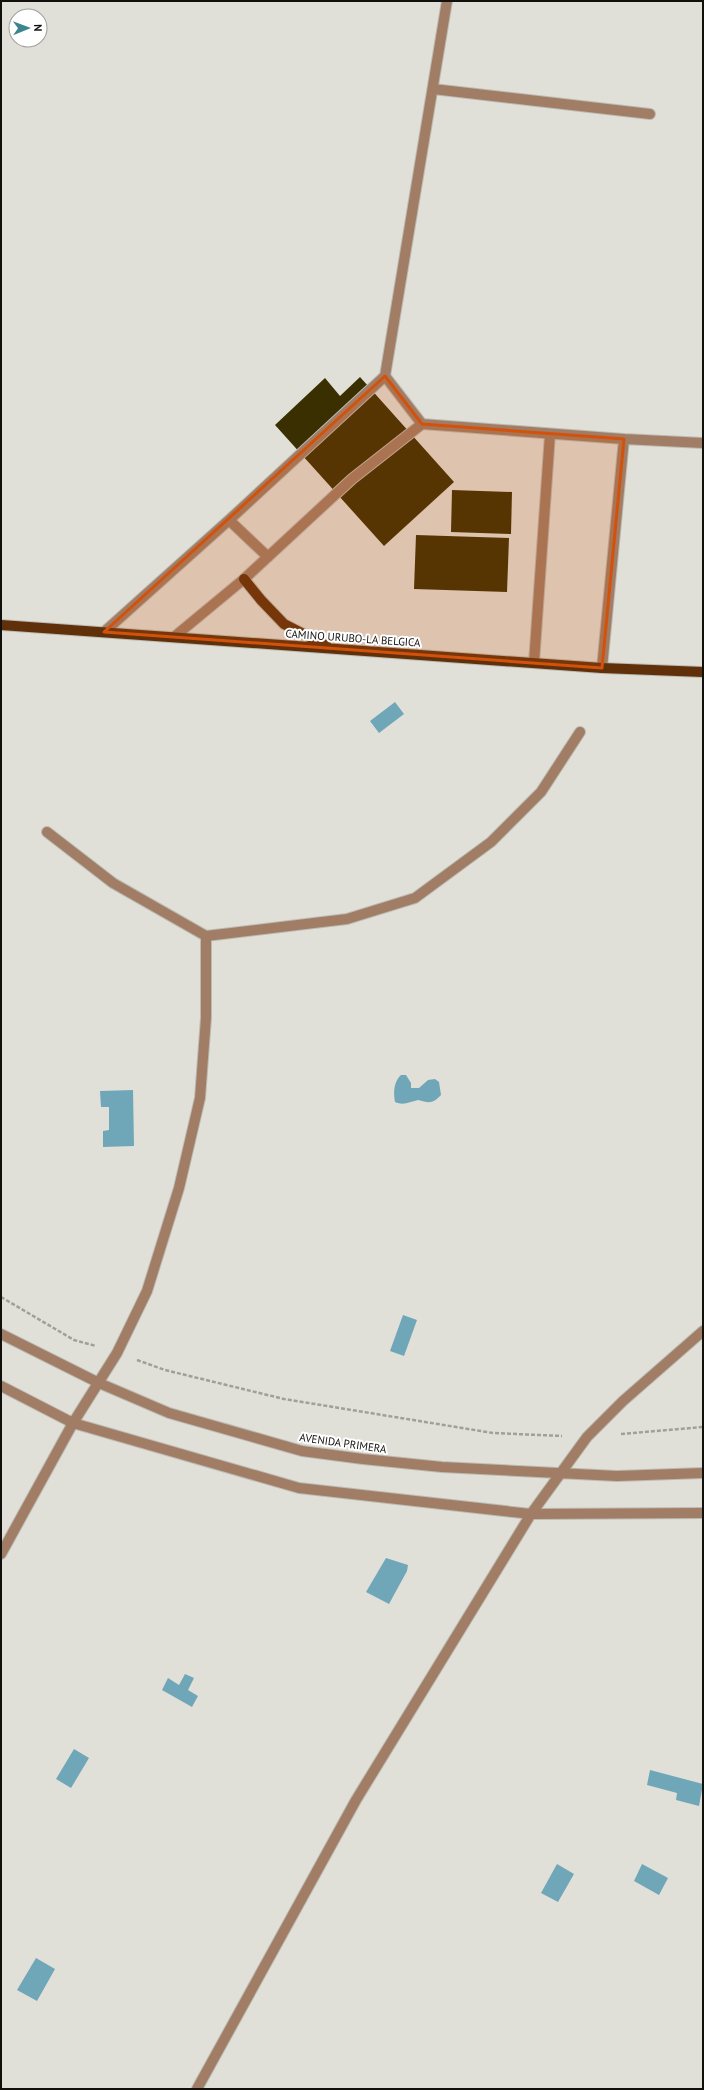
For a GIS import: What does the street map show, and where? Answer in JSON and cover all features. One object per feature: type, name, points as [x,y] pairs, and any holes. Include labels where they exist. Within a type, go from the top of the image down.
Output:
[{"type":"main road","points":[[244,579],[261,600],[284,624],[330,648]]},
{"type":"main road","name":"CAMINO URUBO-LA BELGICA","points":[[1,624],[602,668],[703,672]]},
{"type":"street","points":[[104,632],[229,520],[385,376],[447,1]]},
{"type":"street","points":[[433,89],[650,114]]},
{"type":"street","points":[[385,376],[422,424]]},
{"type":"street","points":[[174,637],[244,579],[352,479],[422,424],[550,434],[703,443]]},
{"type":"street","points":[[534,662],[550,434]]},
{"type":"street","points":[[602,668],[624,439]]},
{"type":"street","points":[[229,520],[268,557]]},
{"type":"street","points":[[47,832],[113,883],[206,936],[346,919],[415,898],[491,842],[541,792],[580,732]]},
{"type":"street","points":[[1,1554],[73,1423],[117,1352],[147,1291],[179,1188],[200,1098],[206,1018],[206,936]]},
{"type":"street","points":[[197,2089],[356,1800],[531,1514],[587,1437],[623,1400],[703,1331]]},
{"type":"street","name":"AVENIDA PRIMERA","points":[[1,1334],[98,1383],[169,1413],[302,1450],[363,1460],[442,1467],[617,1476],[703,1473]]},
{"type":"street","points":[[1,1386],[73,1423],[299,1488],[531,1514],[703,1513]]},
{"type":"path","points":[[1,1297],[74,1340],[117,1352],[164,1370],[284,1399],[493,1433],[587,1437],[703,1427]]},
{"type":"highlighted area","points":[[385,376],[422,424],[624,439],[602,668],[104,632]]},
{"type":"water","points":[[395,702],[404,714],[379,733],[370,721]]},
{"type":"water","points":[[401,1075],[406,1075],[411,1083],[411,1088],[419,1088],[428,1080],[435,1079],[439,1082],[441,1095],[436,1100],[431,1102],[418,1100],[404,1104],[395,1102],[395,1087],[397,1080]]},
{"type":"water","points":[[133,1090],[134,1146],[103,1147],[103,1131],[109,1130],[109,1107],[101,1107],[100,1091]]},
{"type":"water","points":[[403,1315],[417,1320],[404,1356],[390,1351]]},
{"type":"water","points":[[386,1558],[408,1565],[407,1571],[389,1604],[366,1592]]},
{"type":"water","points":[[185,1674],[194,1678],[188,1690],[198,1696],[192,1707],[162,1690],[168,1678],[179,1685]]},
{"type":"water","points":[[74,1749],[89,1758],[71,1788],[56,1779]]},
{"type":"water","points":[[650,1770],[703,1784],[699,1806],[676,1800],[677,1793],[647,1785]]},
{"type":"water","points":[[557,1864],[574,1874],[558,1902],[541,1893]]},
{"type":"water","points":[[642,1864],[668,1878],[659,1895],[634,1881]]},
{"type":"water","points":[[36,1958],[55,1969],[37,2001],[17,1990]]},
{"type":"building","points":[[360,377],[454,482],[384,546],[275,425],[325,378],[340,396]]},
{"type":"building","points":[[452,490],[512,492],[511,534],[451,532]]},
{"type":"building","points":[[416,535],[509,538],[507,592],[414,589]]}]
